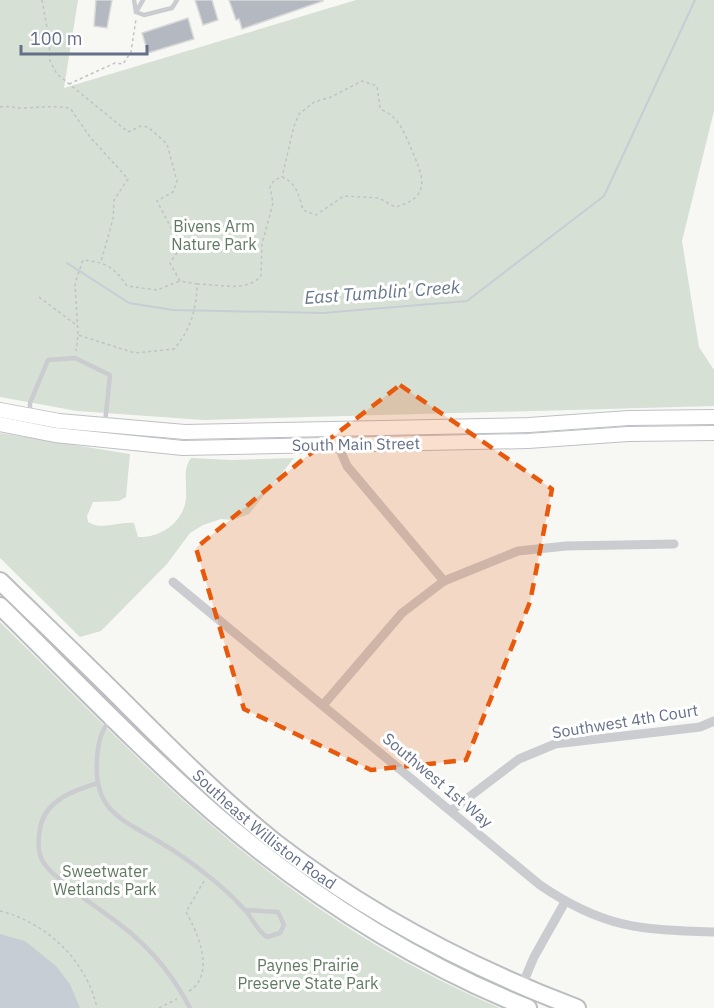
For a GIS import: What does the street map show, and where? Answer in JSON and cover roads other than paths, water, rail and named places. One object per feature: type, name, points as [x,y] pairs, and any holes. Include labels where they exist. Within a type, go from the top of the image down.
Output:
[{"type":"highway","name":"Southeast Williston Road","points":[[0,581],[229,803],[333,884],[418,937],[521,987],[577,1008]]},
{"type":"highway","name":"Southeast Williston Road","points":[[0,606],[215,814],[294,878],[335,906],[423,958],[522,1005]]},
{"type":"highway","points":[[113,717],[125,703]]},
{"type":"main road","name":"South Main Street","points":[[0,410],[105,426],[158,431],[337,429],[714,417]]},
{"type":"main road","points":[[30,415],[38,432]]},
{"type":"main road","name":"South Main Street","points":[[0,424],[38,432],[183,448],[714,433]]},
{"type":"main road","points":[[337,429],[338,445]]},
{"type":"main road","points":[[158,431],[158,446]]},
{"type":"street","points":[[338,445],[347,466],[444,581]]},
{"type":"street","points":[[324,704],[402,613],[444,581],[518,551],[566,546],[674,544]]},
{"type":"street","name":"Southwest 1st Way","points":[[174,582],[540,885],[565,902],[605,921],[626,926],[714,932]]},
{"type":"street","name":"Southwest 4th Court","points":[[452,810],[519,759],[555,744],[700,727],[714,721]]},
{"type":"street","points":[[522,1005],[521,987],[534,957],[565,902]]},
{"type":"lane","points":[[134,0],[136,12]]},
{"type":"lane","points":[[136,12],[143,0]]},
{"type":"lane","points":[[136,12],[144,15],[172,8],[177,0]]},
{"type":"lane","points":[[30,415],[30,403],[48,360],[75,358],[110,375],[105,426]]},
{"type":"lane","points":[[113,717],[99,739],[98,783],[113,812],[129,826],[155,839],[208,876],[246,910],[261,933],[267,937],[280,933],[284,925],[278,912],[246,910]]},
{"type":"lane","points":[[98,783],[70,793],[48,810],[39,834],[41,859],[54,875],[136,937],[159,960],[190,1008]]},
{"type":"waterway","name":"East Tumblin' Creek","points":[[67,263],[129,303],[173,310],[323,313],[467,301],[604,196],[695,0]]},
{"type":"park label","name":"Bivens Arm Nature Park","points":[[214,235]]},
{"type":"park label","name":"Sweetwater Wetlands Park","points":[[105,880]]},
{"type":"park label","name":"Paynes Prairie Preserve State Park","points":[[308,974]]}]
